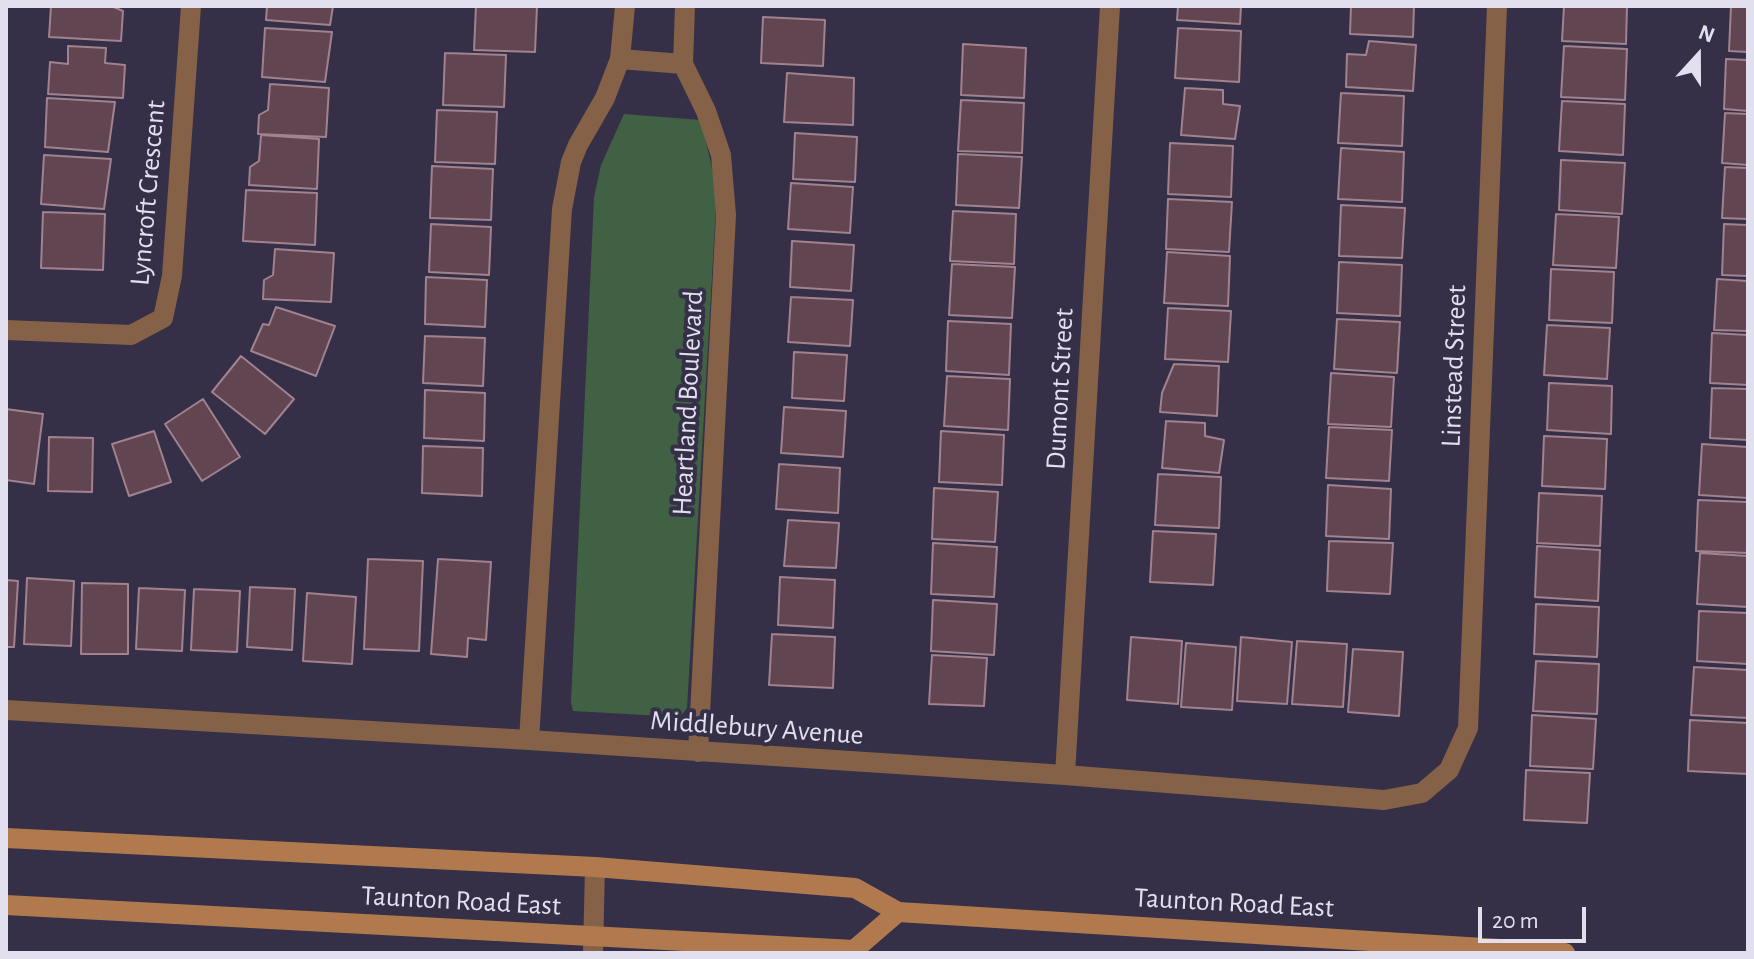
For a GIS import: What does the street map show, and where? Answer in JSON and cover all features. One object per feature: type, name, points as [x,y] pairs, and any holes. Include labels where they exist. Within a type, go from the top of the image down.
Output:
[{"type":"main road","name":"Taunton Road East","points":[[6,838],[595,867],[855,888],[898,912],[1565,953]]},
{"type":"main road","name":"Taunton Road East","points":[[6,905],[593,945],[854,950],[898,912]]},
{"type":"street","name":"Lyncroft Crescent","points":[[6,330],[131,335],[163,318],[172,276],[191,6]]},
{"type":"street","points":[[529,740],[562,209],[571,162],[605,98],[620,59],[625,6]]},
{"type":"street","name":"Heartland Boulevard","points":[[685,6],[683,64],[706,111],[721,155],[726,215],[698,752]]},
{"type":"street","name":"Dumont Street","points":[[1065,775],[1110,6]]},
{"type":"street","name":"Linstead Street","points":[[1468,728],[1497,6]]},
{"type":"street","points":[[620,59],[683,64]]},
{"type":"street","name":"Middlebury Avenue","points":[[6,710],[1065,775],[1384,800],[1422,793],[1449,770],[1468,728]]},
{"type":"street","points":[[593,945],[595,867]]},
{"type":"green space","points":[[624,114],[701,120],[717,190],[687,708],[680,717],[573,711],[571,702],[594,197],[601,165]]},
{"type":"building","points":[[51,6],[111,6],[123,11],[121,41],[49,37]]},
{"type":"building","points":[[267,6],[333,6],[330,25],[266,20]]},
{"type":"building","points":[[476,6],[537,6],[535,52],[474,50]]},
{"type":"building","points":[[1178,6],[1241,6],[1240,24],[1177,20]]},
{"type":"building","points":[[1351,6],[1414,6],[1413,37],[1350,34]]},
{"type":"building","points":[[1564,6],[1627,6],[1626,44],[1562,41]]},
{"type":"building","points":[[1731,6],[1748,6],[1748,52],[1729,51]]},
{"type":"building","points":[[763,17],[825,20],[823,66],[761,63]]},
{"type":"building","points":[[265,28],[332,32],[325,82],[262,77]]},
{"type":"building","points":[[1178,28],[1241,31],[1239,82],[1175,78]]},
{"type":"building","points":[[1369,41],[1416,45],[1413,91],[1346,87],[1347,54],[1366,55]]},
{"type":"building","points":[[963,44],[1026,48],[1024,98],[961,95]]},
{"type":"building","points":[[68,46],[106,48],[105,63],[125,65],[123,98],[48,94],[50,62],[68,64]]},
{"type":"building","points":[[1564,46],[1627,49],[1625,100],[1561,97]]},
{"type":"building","points":[[445,53],[506,55],[504,107],[443,105]]},
{"type":"building","points":[[1726,59],[1748,60],[1748,111],[1724,109]]},
{"type":"building","points":[[787,73],[854,78],[853,125],[784,122]]},
{"type":"building","points":[[270,84],[329,88],[326,137],[258,134],[259,115],[268,110]]},
{"type":"building","points":[[1185,88],[1223,90],[1223,104],[1240,106],[1235,139],[1181,135]]},
{"type":"building","points":[[1341,93],[1404,96],[1402,146],[1338,143]]},
{"type":"building","points":[[47,98],[115,102],[108,152],[45,147]]},
{"type":"building","points":[[961,100],[1024,103],[1022,153],[958,151]]},
{"type":"building","points":[[1562,101],[1625,104],[1623,155],[1559,151]]},
{"type":"building","points":[[437,110],[497,112],[495,164],[435,162]]},
{"type":"building","points":[[1725,113],[1748,114],[1748,165],[1722,163]]},
{"type":"building","points":[[795,133],[857,137],[855,182],[793,179]]},
{"type":"building","points":[[261,135],[319,139],[317,189],[249,185],[250,167],[259,161]]},
{"type":"building","points":[[1170,143],[1233,146],[1231,197],[1168,194]]},
{"type":"building","points":[[1341,148],[1404,152],[1402,202],[1338,199]]},
{"type":"building","points":[[958,154],[1022,157],[1019,208],[956,205]]},
{"type":"building","points":[[44,155],[111,159],[104,209],[41,204]]},
{"type":"building","points":[[1561,160],[1625,163],[1622,214],[1559,210]]},
{"type":"building","points":[[432,166],[493,169],[491,220],[430,218]]},
{"type":"building","points":[[1725,167],[1748,168],[1748,219],[1722,218]]},
{"type":"building","points":[[791,183],[853,187],[850,233],[788,229]]},
{"type":"building","points":[[246,190],[317,193],[315,245],[243,241]]},
{"type":"building","points":[[1168,199],[1232,202],[1229,252],[1166,249]]},
{"type":"building","points":[[1341,205],[1405,208],[1402,258],[1339,256]]},
{"type":"building","points":[[953,211],[1016,214],[1014,264],[950,261]]},
{"type":"building","points":[[43,212],[105,214],[103,270],[41,268]]},
{"type":"building","points":[[1556,214],[1619,217],[1616,268],[1553,265]]},
{"type":"building","points":[[431,224],[491,227],[489,275],[429,272]]},
{"type":"building","points":[[1724,224],[1748,225],[1748,276],[1722,275]]},
{"type":"building","points":[[792,241],[854,245],[851,291],[790,287]]},
{"type":"building","points":[[275,249],[334,253],[331,302],[263,299],[264,280],[273,275]]},
{"type":"building","points":[[1167,252],[1230,256],[1228,306],[1164,303]]},
{"type":"building","points":[[1339,262],[1402,265],[1400,316],[1337,313]]},
{"type":"building","points":[[952,264],[1015,267],[1012,318],[949,315]]},
{"type":"building","points":[[1551,269],[1614,272],[1612,323],[1549,320]]},
{"type":"building","points":[[426,277],[487,280],[485,327],[425,324]]},
{"type":"building","points":[[1717,279],[1748,281],[1748,331],[1714,330]]},
{"type":"building","points":[[791,297],[853,300],[850,346],[788,342]]},
{"type":"building","points":[[276,307],[335,326],[316,376],[251,351],[263,324],[269,325]]},
{"type":"building","points":[[1168,308],[1231,311],[1228,362],[1165,359]]},
{"type":"building","points":[[1337,319],[1400,322],[1397,373],[1334,369]]},
{"type":"building","points":[[948,321],[1011,324],[1009,375],[946,371]]},
{"type":"building","points":[[1547,325],[1610,328],[1607,379],[1544,375]]},
{"type":"building","points":[[1712,333],[1748,335],[1748,385],[1710,383]]},
{"type":"building","points":[[425,336],[485,338],[483,386],[423,383]]},
{"type":"building","points":[[794,352],[847,355],[844,401],[792,398]]},
{"type":"building","points":[[241,356],[294,399],[265,434],[212,392]]},
{"type":"building","points":[[1174,364],[1219,366],[1217,416],[1160,412],[1162,393]]},
{"type":"building","points":[[1331,373],[1394,377],[1391,427],[1328,424]]},
{"type":"building","points":[[947,376],[1010,379],[1008,430],[944,426]]},
{"type":"building","points":[[1549,383],[1612,386],[1611,434],[1547,430]]},
{"type":"building","points":[[1712,388],[1748,389],[1748,440],[1710,438]]},
{"type":"building","points":[[425,390],[485,393],[484,441],[424,438]]},
{"type":"building","points":[[203,399],[240,457],[202,481],[165,424]]},
{"type":"building","points":[[784,407],[846,411],[843,457],[781,453]]},
{"type":"building","points":[[6,409],[43,414],[34,484],[6,480]]},
{"type":"building","points":[[1166,421],[1205,423],[1205,436],[1224,440],[1219,473],[1162,468]]},
{"type":"building","points":[[1329,427],[1392,430],[1389,481],[1326,478]]},
{"type":"building","points":[[154,431],[171,482],[129,496],[112,444]]},
{"type":"building","points":[[941,431],[1004,435],[1002,485],[939,482]]},
{"type":"building","points":[[1544,436],[1607,439],[1605,489],[1542,486]]},
{"type":"building","points":[[49,437],[93,438],[92,492],[48,491]]},
{"type":"building","points":[[1702,444],[1748,447],[1748,498],[1699,495]]},
{"type":"building","points":[[423,446],[483,448],[482,496],[422,493]]},
{"type":"building","points":[[779,464],[840,468],[838,513],[776,509]]},
{"type":"building","points":[[1158,474],[1221,477],[1219,528],[1155,525]]},
{"type":"building","points":[[1328,485],[1391,489],[1389,539],[1326,536]]},
{"type":"building","points":[[934,488],[998,492],[995,542],[932,539]]},
{"type":"building","points":[[1539,493],[1602,496],[1600,546],[1537,543]]},
{"type":"building","points":[[1698,500],[1748,502],[1748,553],[1696,551]]},
{"type":"building","points":[[788,520],[839,523],[836,568],[784,566]]},
{"type":"building","points":[[1153,531],[1216,534],[1213,585],[1150,582]]},
{"type":"building","points":[[1329,541],[1393,543],[1390,594],[1327,591]]},
{"type":"building","points":[[933,543],[997,547],[994,597],[931,594]]},
{"type":"building","points":[[1537,546],[1600,550],[1598,601],[1535,597]]},
{"type":"building","points":[[1700,553],[1748,556],[1748,607],[1697,604]]},
{"type":"building","points":[[368,559],[423,561],[419,651],[364,649]]},
{"type":"building","points":[[438,559],[491,562],[486,640],[468,638],[467,657],[431,654]]},
{"type":"building","points":[[780,577],[835,580],[833,628],[778,625]]},
{"type":"building","points":[[27,578],[74,581],[71,646],[24,644]]},
{"type":"building","points":[[6,580],[18,581],[14,647],[6,647]]},
{"type":"building","points":[[82,583],[128,584],[128,654],[81,654]]},
{"type":"building","points":[[250,587],[295,589],[292,650],[247,647]]},
{"type":"building","points":[[139,588],[185,590],[182,651],[136,649]]},
{"type":"building","points":[[194,589],[240,591],[237,652],[191,650]]},
{"type":"building","points":[[307,593],[356,597],[352,664],[303,661]]},
{"type":"building","points":[[933,600],[997,604],[994,655],[931,651]]},
{"type":"building","points":[[1536,604],[1599,607],[1597,657],[1534,654]]},
{"type":"building","points":[[1699,611],[1748,613],[1748,664],[1697,661]]},
{"type":"building","points":[[772,634],[835,637],[833,688],[769,685]]},
{"type":"building","points":[[1131,637],[1182,641],[1178,704],[1127,700]]},
{"type":"building","points":[[1241,637],[1292,642],[1287,704],[1237,701]]},
{"type":"building","points":[[1297,641],[1347,644],[1343,707],[1292,704]]},
{"type":"building","points":[[1186,643],[1236,647],[1232,710],[1181,707]]},
{"type":"building","points":[[1353,649],[1403,652],[1399,716],[1348,712]]},
{"type":"building","points":[[932,655],[987,658],[984,706],[929,704]]},
{"type":"building","points":[[1536,661],[1599,664],[1597,714],[1533,711]]},
{"type":"building","points":[[1694,667],[1748,670],[1748,718],[1691,715]]},
{"type":"building","points":[[1532,715],[1596,719],[1593,769],[1530,766]]},
{"type":"building","points":[[1690,720],[1748,723],[1748,774],[1688,771]]},
{"type":"building","points":[[1526,770],[1590,773],[1587,823],[1524,820]]}]
